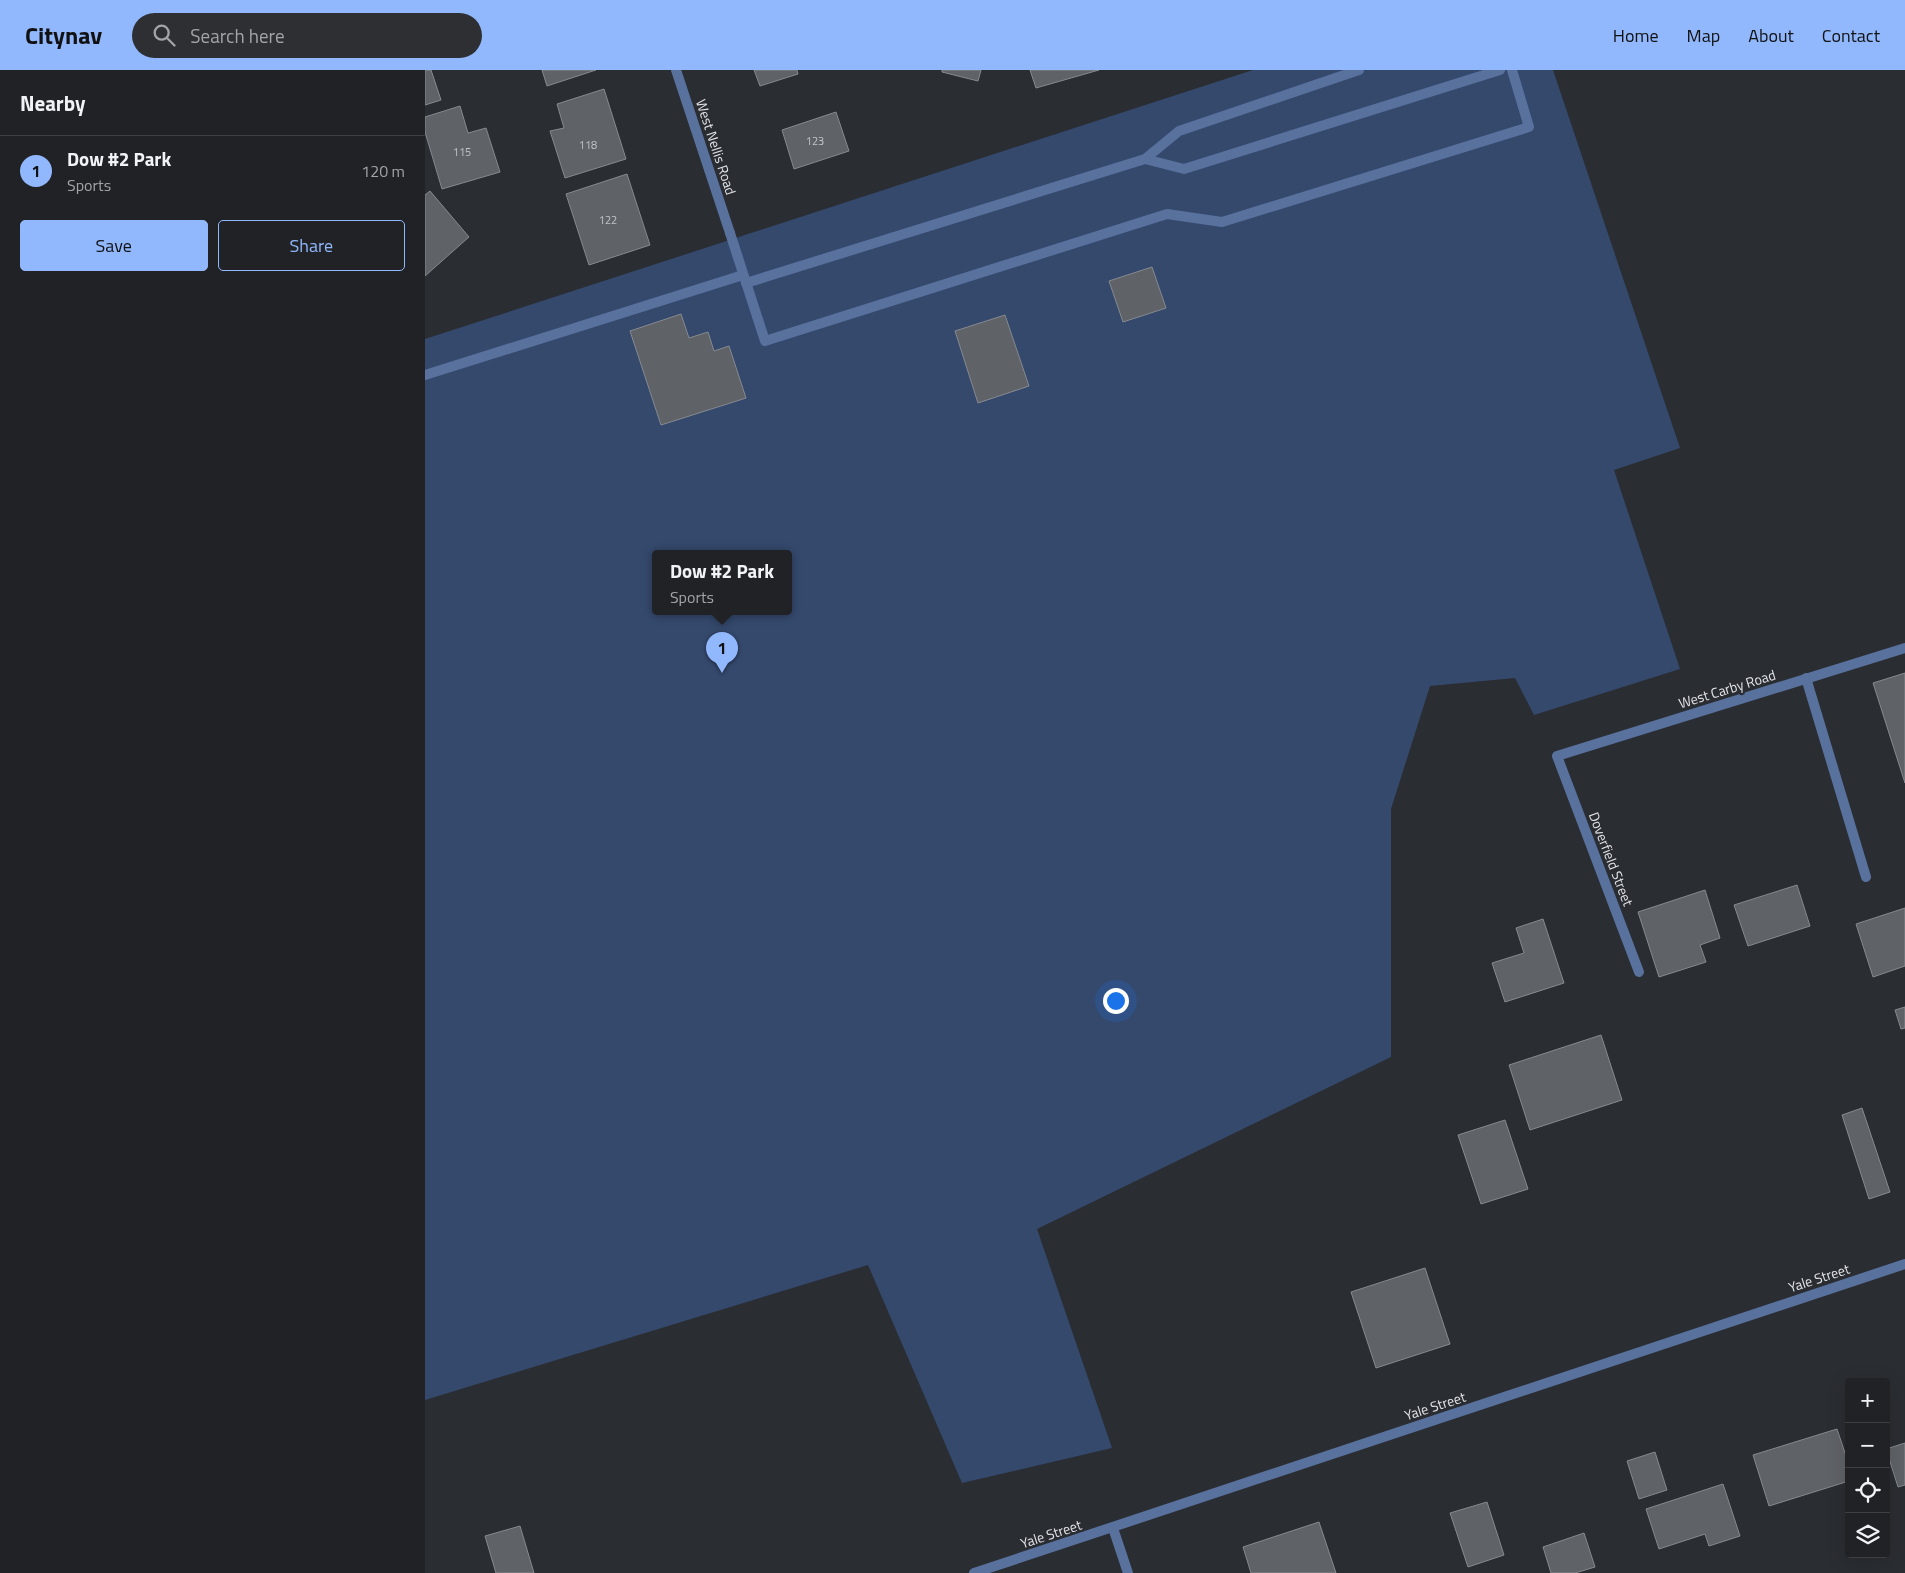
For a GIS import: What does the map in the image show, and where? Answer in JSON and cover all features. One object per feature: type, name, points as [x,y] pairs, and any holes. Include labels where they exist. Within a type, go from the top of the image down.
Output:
[{"type":"street","name":"West Nellis Road","points":[[677,70],[765,340],[1167,214],[1222,222],[1529,127],[1512,70]]},
{"type":"street","points":[[425,375],[1145,159],[1179,131],[1359,70]]},
{"type":"street","points":[[1145,159],[1184,169],[1500,70]]},
{"type":"street","name":"West Carby Road","points":[[1557,756],[1905,648]]},
{"type":"street","points":[[1806,678],[1866,877]]},
{"type":"street","name":"Doverfield Street","points":[[1557,756],[1639,972]]},
{"type":"street","name":"Yale Street","points":[[974,1573],[1905,1264]]},
{"type":"street","points":[[1113,1528],[1128,1573]]},
{"type":"shaded area","points":[[1253,70],[1553,70],[1680,448],[1614,470],[1680,669],[1534,715],[1515,678],[1430,686],[1391,809],[1391,1057],[1037,1229],[1112,1448],[962,1483],[868,1265],[425,1400],[425,339]]},
{"type":"building","points":[[425,70],[431,70],[441,100],[425,105]]},
{"type":"building","points":[[542,70],[596,70],[547,86]]},
{"type":"building","points":[[754,70],[797,70],[798,74],[760,86]]},
{"type":"building","points":[[942,70],[981,70],[978,81],[942,72]]},
{"type":"building","points":[[1030,70],[1099,70],[1036,88]]},
{"type":"building","points":[[604,89],[626,159],[565,178],[550,131],[564,128],[557,104]]},
{"type":"building","points":[[460,106],[468,133],[486,128],[500,172],[442,189],[425,132],[425,117]]},
{"type":"building","points":[[836,112],[849,151],[794,169],[782,130]]},
{"type":"building","points":[[627,174],[650,245],[589,265],[566,194]]},
{"type":"building","points":[[430,191],[469,237],[425,276],[425,195]]},
{"type":"building","points":[[1152,267],[1166,308],[1123,322],[1109,281]]},
{"type":"building","points":[[681,314],[689,338],[708,332],[714,351],[729,346],[746,398],[661,425],[630,331]]},
{"type":"building","points":[[1005,315],[1029,386],[978,403],[955,331]]},
{"type":"building","points":[[1905,673],[1905,783],[1873,683]]},
{"type":"building","points":[[1797,885],[1810,926],[1748,946],[1734,905]]},
{"type":"building","points":[[1705,890],[1720,938],[1700,945],[1706,962],[1659,977],[1638,912]]},
{"type":"building","points":[[1905,908],[1905,966],[1873,977],[1856,924]]},
{"type":"building","points":[[1543,919],[1564,983],[1505,1002],[1492,963],[1524,953],[1516,928]]},
{"type":"building","points":[[1905,1007],[1905,1028],[1901,1029],[1895,1010]]},
{"type":"building","points":[[1601,1035],[1622,1100],[1530,1130],[1509,1065]]},
{"type":"building","points":[[1862,1108],[1890,1192],[1869,1199],[1842,1115]]},
{"type":"building","points":[[1505,1120],[1528,1189],[1481,1204],[1458,1135]]},
{"type":"building","points":[[1425,1268],[1450,1344],[1376,1368],[1351,1292]]},
{"type":"building","points":[[1837,1429],[1845,1453],[1845,1482],[1769,1506],[1753,1455]]},
{"type":"building","points":[[1905,1443],[1905,1485],[1898,1487],[1890,1462],[1890,1448]]},
{"type":"building","points":[[1655,1452],[1667,1490],[1639,1499],[1627,1461]]},
{"type":"building","points":[[1723,1484],[1740,1536],[1709,1546],[1705,1534],[1659,1549],[1646,1509]]},
{"type":"building","points":[[1487,1502],[1504,1555],[1468,1567],[1450,1513]]},
{"type":"building","points":[[1319,1522],[1336,1573],[1251,1573],[1243,1547]]},
{"type":"building","points":[[520,1526],[534,1573],[496,1573],[485,1536]]},
{"type":"building","points":[[1584,1533],[1595,1567],[1575,1573],[1551,1573],[1543,1547]]},
{"type":"place","name":"Dow #2 Park","points":[[722,673]]}]
